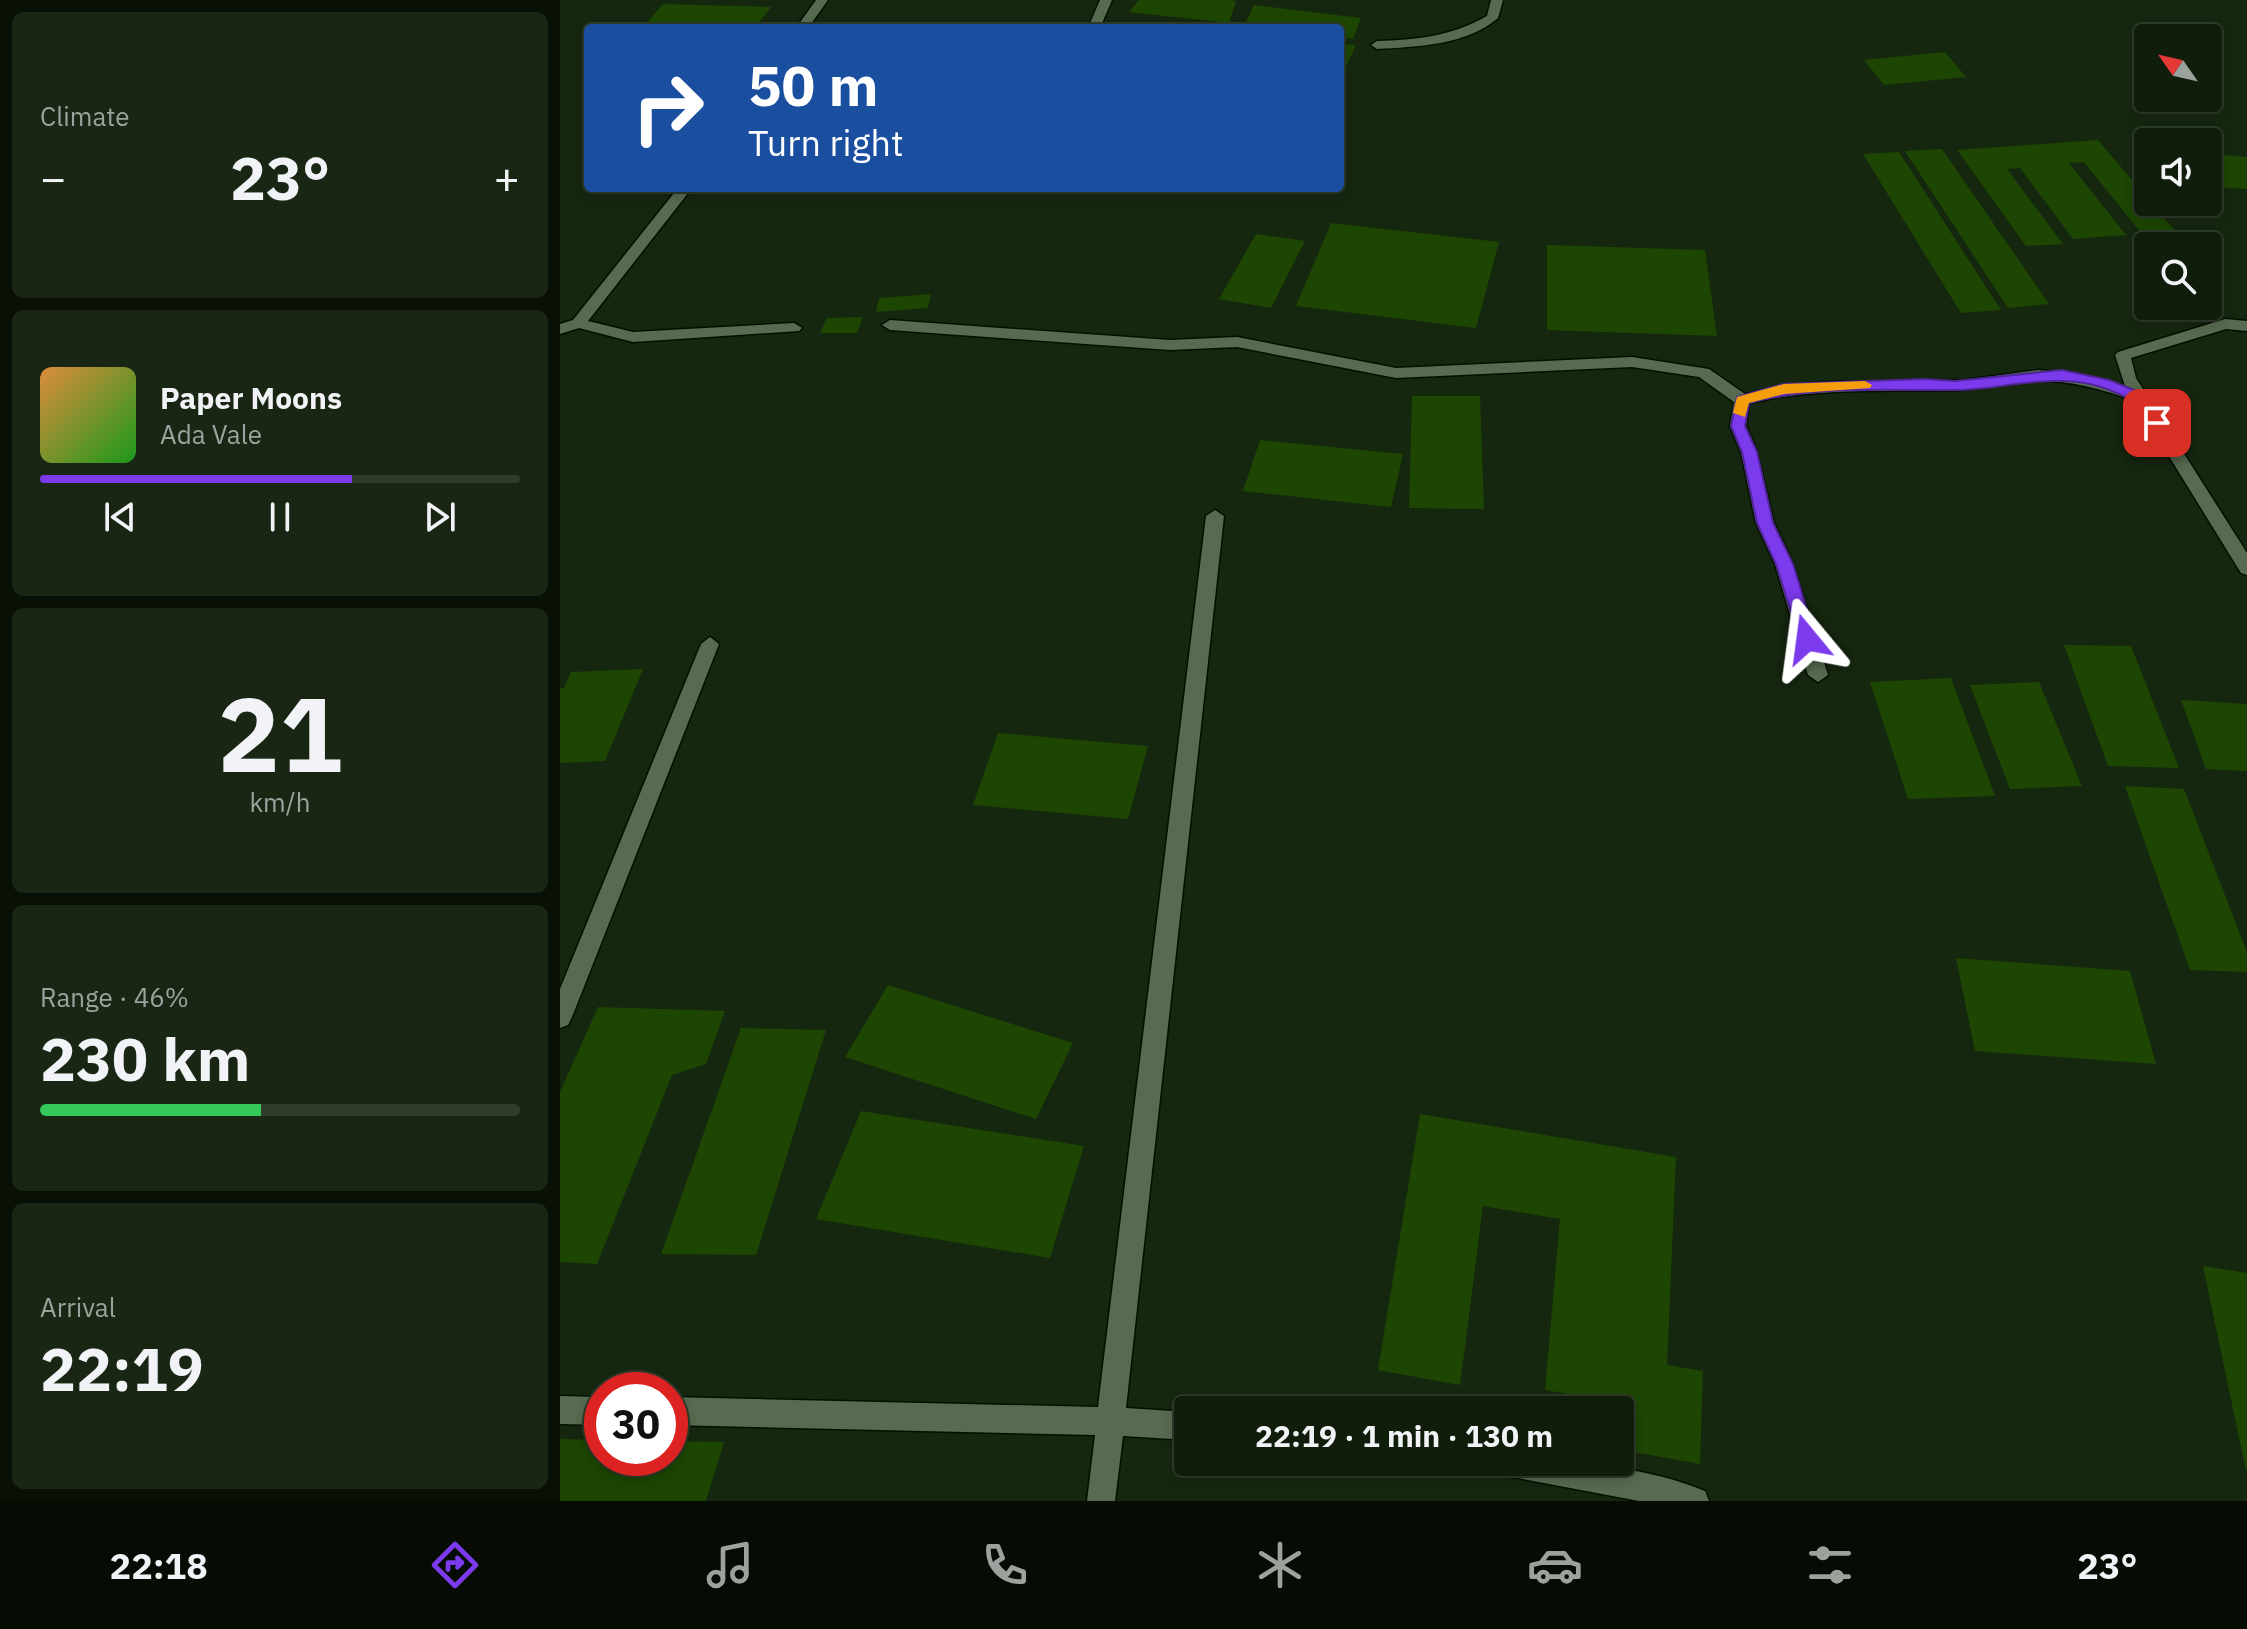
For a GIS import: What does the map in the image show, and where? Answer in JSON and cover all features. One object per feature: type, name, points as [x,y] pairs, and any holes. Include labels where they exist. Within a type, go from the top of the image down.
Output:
[{"type":"street","points":[[805,24],[822,0]]},
{"type":"street","points":[[1096,24],[1106,0]]},
{"type":"street","points":[[1377,45],[1424,44],[1474,30],[1492,18],[1497,0]]},
{"type":"street","points":[[578,323],[682,192]]},
{"type":"street","points":[[560,329],[578,323],[633,337],[794,328]]},
{"type":"street","points":[[2247,326],[2225,324],[2123,355],[2128,378],[2247,568]]},
{"type":"street","points":[[890,325],[1170,345],[1237,342],[1396,373],[1632,362],[1703,373],[1742,400],[1784,389],[1924,383],[1955,385],[2062,375],[2104,383],[2141,398]]},
{"type":"street","points":[[1742,400],[1738,426],[1749,452],[1765,523],[1784,564],[1818,675]]},
{"type":"street","points":[[1101,1501],[1215,516]]},
{"type":"street","points":[[560,1017],[710,644]]},
{"type":"street","points":[[560,1410],[584,1411]]},
{"type":"street","points":[[688,1411],[1174,1425]]},
{"type":"street","points":[[1582,1476],[1672,1493],[1695,1501]]},
{"type":"building","points":[[1139,0],[1236,1],[1229,23],[1129,12]]},
{"type":"building","points":[[663,4],[771,7],[758,24],[646,24]]},
{"type":"building","points":[[1254,5],[1361,18],[1353,39],[1344,38],[1344,24],[1245,24]]},
{"type":"building","points":[[1344,44],[1356,45],[1346,67]]},
{"type":"building","points":[[1945,52],[1966,77],[1884,85],[1864,60]]},
{"type":"building","points":[[2098,140],[2134,183],[2134,216],[2162,216],[2175,231],[2140,232],[2084,162],[2069,163],[2126,235],[2073,239],[2020,168],[2007,169],[2063,244],[2026,246],[1957,150]]},
{"type":"building","points":[[1942,149],[2049,304],[2008,308],[1905,151]]},
{"type":"building","points":[[1899,152],[2001,310],[1961,313],[1863,154]]},
{"type":"building","points":[[2222,155],[2247,157],[2247,189],[2222,187]]},
{"type":"building","points":[[1331,223],[1499,242],[1476,328],[1296,306]]},
{"type":"building","points":[[1256,234],[1305,241],[1271,308],[1219,299]]},
{"type":"building","points":[[1547,245],[1705,250],[1717,336],[1547,330]]},
{"type":"building","points":[[931,294],[928,308],[876,312],[879,298]]},
{"type":"building","points":[[863,317],[857,333],[820,333],[827,318]]},
{"type":"building","points":[[1412,396],[1480,396],[1484,509],[1409,508]]},
{"type":"building","points":[[1260,440],[1403,454],[1391,507],[1243,491]]},
{"type":"building","points":[[2064,645],[2131,646],[2179,768],[2108,766]]},
{"type":"building","points":[[643,669],[605,761],[560,763],[560,688],[564,688],[571,672]]},
{"type":"building","points":[[1951,678],[1995,796],[1908,799],[1870,682]]},
{"type":"building","points":[[2039,682],[2082,786],[2010,789],[1970,685]]},
{"type":"building","points":[[2181,700],[2247,704],[2247,771],[2206,769]]},
{"type":"building","points":[[998,733],[1148,746],[1128,819],[973,805]]},
{"type":"building","points":[[2125,786],[2184,789],[2247,952],[2247,972],[2190,970]]},
{"type":"building","points":[[1956,958],[2130,971],[2156,1064],[1975,1051]]},
{"type":"building","points":[[888,985],[1073,1043],[1036,1119],[845,1057]]},
{"type":"building","points":[[598,1007],[725,1011],[706,1064],[672,1075],[597,1264],[560,1262],[560,1092]]},
{"type":"building","points":[[741,1028],[826,1030],[756,1255],[661,1254]]},
{"type":"building","points":[[861,1111],[1084,1146],[1050,1258],[816,1219]]},
{"type":"building","points":[[1420,1114],[1676,1157],[1667,1365],[1703,1371],[1700,1464],[1634,1452],[1634,1396],[1579,1396],[1545,1390],[1560,1219],[1483,1206],[1460,1385],[1378,1370]]},
{"type":"building","points":[[2203,1266],[2247,1273],[2247,1471],[2246,1471]]},
{"type":"building","points":[[560,1439],[584,1440],[584,1476],[688,1476],[688,1441],[724,1442],[706,1501],[560,1501]]},
{"type":"slow traffic","points":[[1740,413],[1742,400],[1784,389],[1865,385]]},
{"type":"route","points":[[1807,639],[1784,564],[1765,523],[1749,452],[1738,426],[1742,400],[1784,389],[1976,384],[2020,376],[2062,375],[2104,383],[2141,398],[2157,423]]}]
